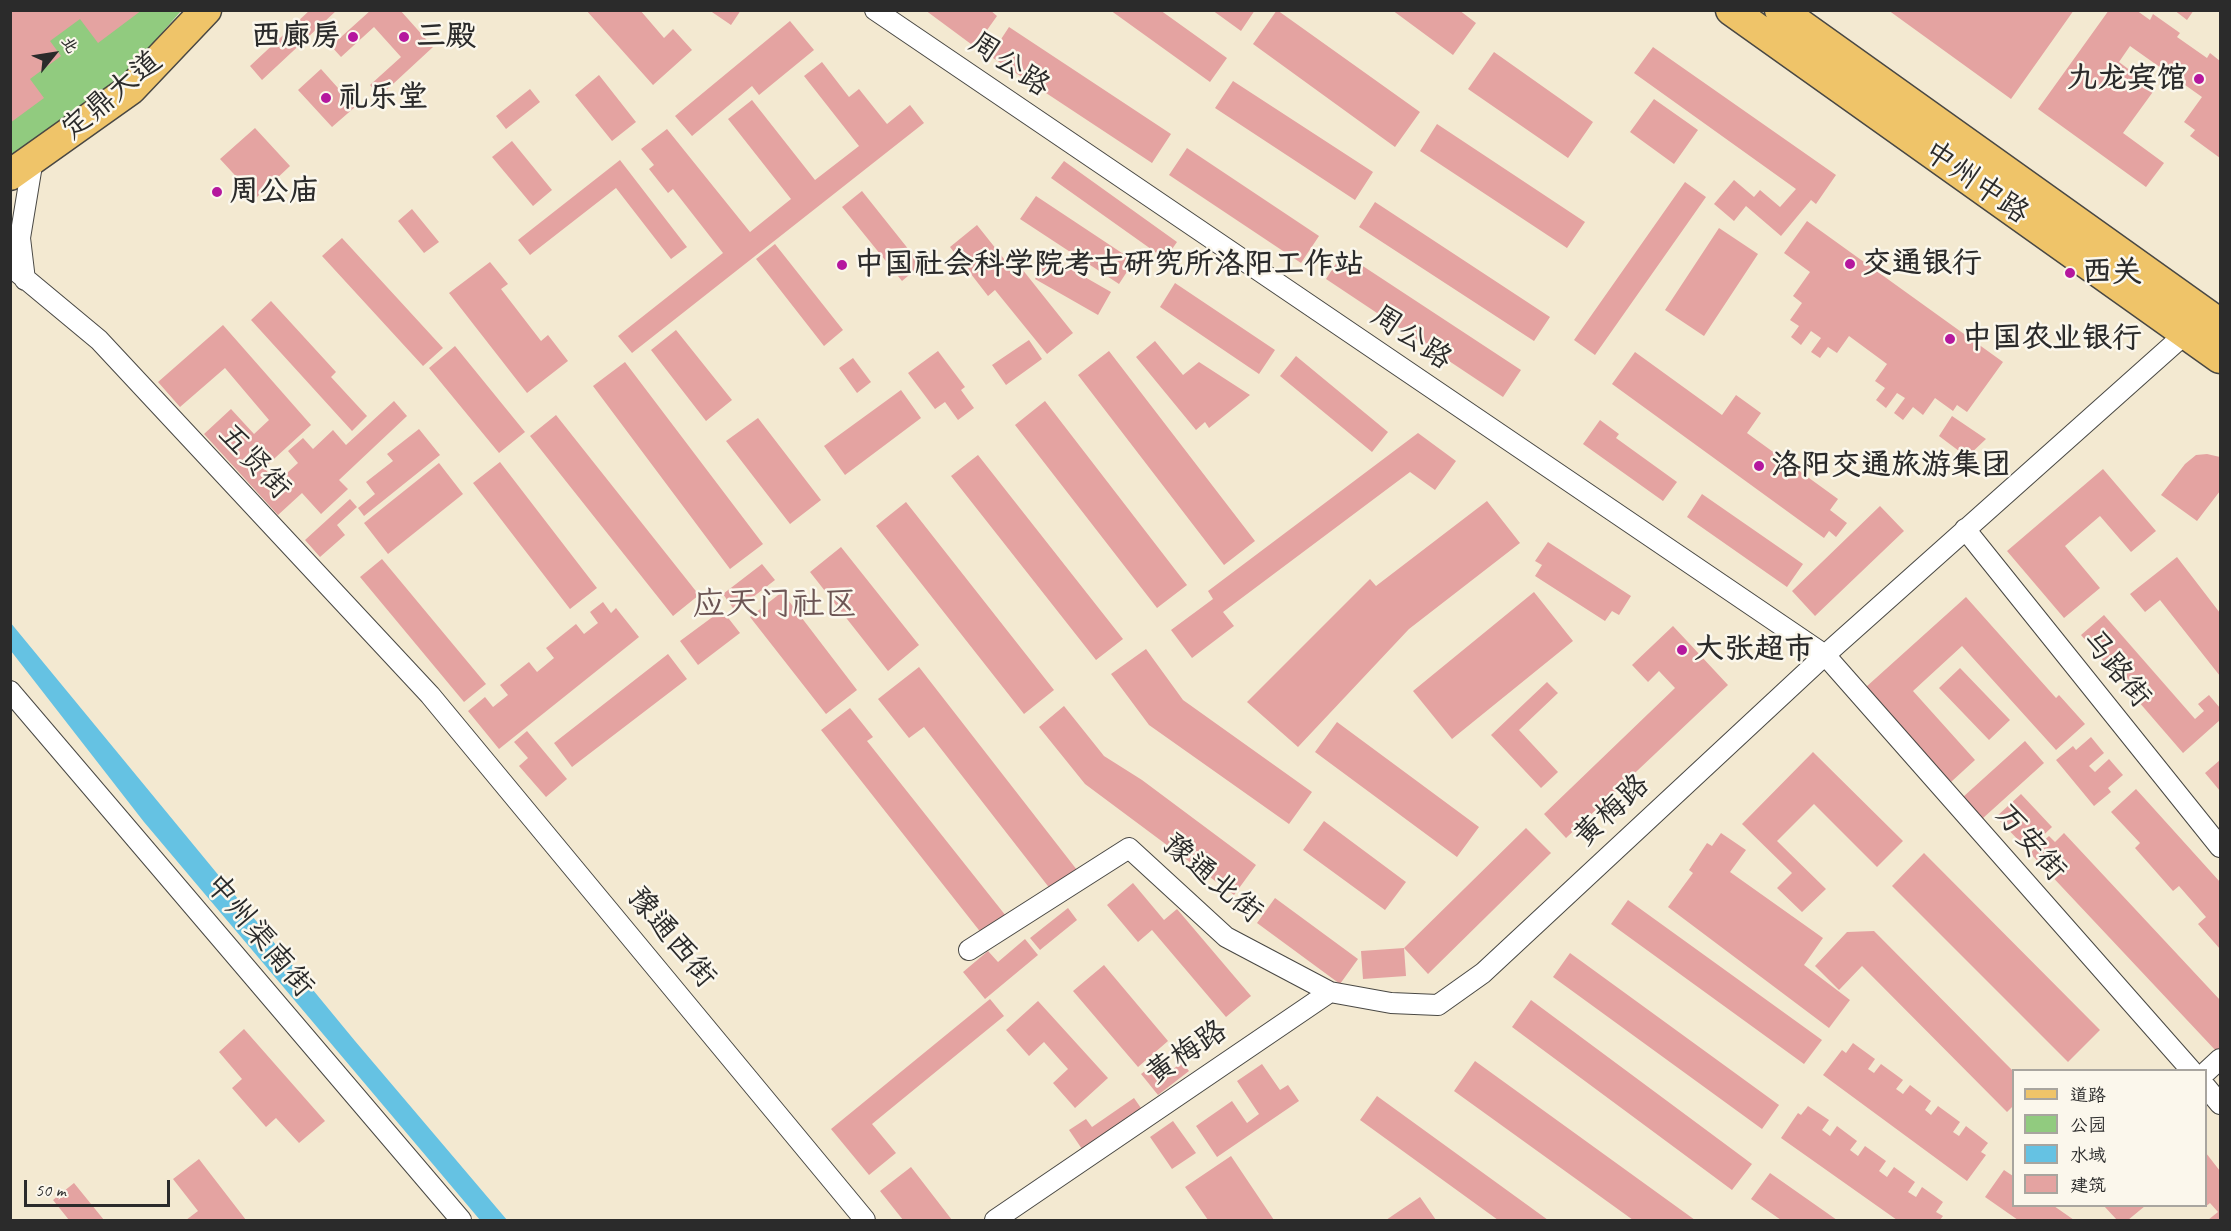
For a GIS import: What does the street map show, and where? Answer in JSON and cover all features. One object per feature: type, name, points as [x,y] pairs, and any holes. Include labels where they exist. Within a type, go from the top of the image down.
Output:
[{"type":"main road","name":"定鼎大道","points":[[22,167],[131,88],[206,10]]},
{"type":"main road","name":"中州中路","points":[[1731,10],[2220,358]]},
{"type":"main road","name":"中州中路","points":[[1780,10],[2214,319]]},
{"type":"street","name":"周公路","points":[[875,10],[1825,654]]},
{"type":"street","points":[[22,167],[20,238],[25,280]]},
{"type":"street","name":"五贤街","points":[[10,266],[99,340],[430,695]]},
{"type":"street","name":"黄梅路","points":[[995,1221],[1330,992],[1391,1003],[1437,1005],[1483,973],[1825,654],[2185,333],[2214,319]]},
{"type":"street","name":"马路街","points":[[1965,529],[2220,847]]},
{"type":"street","name":"万安街","points":[[1825,654],[2189,1069]]},
{"type":"street","name":"中州渠南街","points":[[10,691],[461,1221]]},
{"type":"street","name":"豫通西街","points":[[430,695],[865,1221]]},
{"type":"street","name":"豫通北街","points":[[969,950],[1129,848],[1226,937],[1330,992]]},
{"type":"street","points":[[2207,1070],[2220,1059]]},
{"type":"street","points":[[2207,1089],[2220,1104]]},
{"type":"green space","points":[[11,11],[181,11],[124,76],[11,159]]},
{"type":"water","points":[[10,622],[355,1041],[507,1220],[480,1220],[144,822],[11,651]]},
{"type":"building","points":[[10,10],[142,10],[98,43],[80,19],[50,41],[61,56],[30,79],[44,98],[10,123]]},
{"type":"building","points":[[310,10],[337,10],[262,80],[250,66]]},
{"type":"building","points":[[371,10],[400,10],[433,47],[380,96],[370,85],[401,57],[374,27],[341,57],[331,46]]},
{"type":"building","points":[[586,10],[640,10],[664,38],[673,29],[692,50],[653,85]]},
{"type":"building","points":[[709,10],[741,10],[731,25]]},
{"type":"building","points":[[925,10],[990,10],[997,16],[975,47]]},
{"type":"building","points":[[1110,10],[1160,10],[1227,58],[1210,82]]},
{"type":"building","points":[[1212,10],[1255,10],[1241,31]]},
{"type":"building","points":[[1277,10],[1420,112],[1395,147],[1253,44]]},
{"type":"building","points":[[1392,10],[1459,10],[1476,23],[1453,55]]},
{"type":"building","points":[[1888,10],[2074,10],[2011,99]]},
{"type":"building","points":[[2109,10],[2136,10],[2150,20],[2153,14],[2180,33],[2177,37],[2207,58],[2210,53],[2220,61],[2220,158],[2190,136],[2195,130],[2184,122],[2202,97],[2130,46],[2119,62],[2155,89],[2123,133],[2164,163],[2146,187],[2038,109]]},
{"type":"building","points":[[2174,10],[2194,10],[2187,20]]},
{"type":"building","points":[[790,21],[814,50],[759,95],[752,86],[692,136],[675,116]]},
{"type":"building","points":[[1009,27],[1171,134],[1152,163],[990,56]]},
{"type":"building","points":[[1653,47],[1836,175],[1816,204],[1811,200],[1781,236],[1746,206],[1734,221],[1714,204],[1734,180],[1754,197],[1760,190],[1780,207],[1796,189],[1634,73]]},
{"type":"building","points":[[1494,52],[1593,122],[1568,158],[1468,89]]},
{"type":"building","points":[[822,62],[849,97],[859,89],[887,124],[910,105],[924,123],[632,353],[618,336],[723,253],[673,189],[668,193],[649,169],[654,165],[641,149],[667,129],[750,232],[791,199],[728,119],[752,100],[815,180],[859,146],[804,76]]},
{"type":"building","name":"礼乐堂","points":[[321,69],[355,107],[332,127],[298,90]]},
{"type":"building","points":[[599,75],[636,122],[612,141],[575,95]]},
{"type":"building","points":[[1233,81],[1373,172],[1355,200],[1215,108]]},
{"type":"building","points":[[530,89],[540,102],[506,129],[496,116]]},
{"type":"building","points":[[1654,99],[1698,130],[1674,164],[1630,132]]},
{"type":"building","points":[[1437,124],[1585,222],[1567,248],[1420,151]]},
{"type":"building","points":[[255,128],[290,166],[256,198],[220,159]]},
{"type":"building","points":[[512,141],[552,190],[533,206],[492,157]]},
{"type":"building","points":[[1187,148],[1319,236],[1301,263],[1169,175]]},
{"type":"building","points":[[620,160],[687,247],[671,259],[616,188],[530,255],[518,240]]},
{"type":"building","points":[[1064,161],[1177,242],[1165,259],[1051,178]]},
{"type":"building","points":[[1685,182],[1706,197],[1595,355],[1574,340]]},
{"type":"building","points":[[862,191],[921,265],[902,281],[842,207]]},
{"type":"building","points":[[1036,196],[1134,261],[1119,284],[1020,219]]},
{"type":"building","points":[[1375,202],[1550,317],[1534,341],[1359,227]]},
{"type":"building","points":[[412,209],[439,242],[424,253],[398,221]]},
{"type":"building","points":[[1807,221],[2003,362],[1967,412],[1957,405],[1953,411],[1935,398],[1923,415],[1913,407],[1903,420],[1894,413],[1905,398],[1897,393],[1886,408],[1876,400],[1885,388],[1875,381],[1887,364],[1849,336],[1837,353],[1828,347],[1820,358],[1811,352],[1821,338],[1811,331],[1801,345],[1791,337],[1799,326],[1790,320],[1802,303],[1793,296],[1810,272],[1784,253]]},
{"type":"building","points":[[977,225],[1016,274],[1022,269],[1073,333],[1047,354],[995,290],[988,296],[950,247]]},
{"type":"building","points":[[1719,228],[1758,254],[1704,336],[1665,310]]},
{"type":"building","points":[[342,238],[443,348],[423,366],[322,256]]},
{"type":"building","points":[[775,244],[843,330],[824,346],[756,259]]},
{"type":"building","points":[[1343,253],[1521,370],[1503,397],[1326,279]]},
{"type":"building","points":[[1048,256],[1111,292],[1098,315],[1035,279]]},
{"type":"building","points":[[490,262],[508,284],[501,289],[541,341],[548,335],[568,361],[527,393],[449,293]]},
{"type":"building","points":[[1175,283],[1275,350],[1259,374],[1160,307]]},
{"type":"building","points":[[271,301],[336,372],[331,377],[367,416],[352,431],[251,320]]},
{"type":"building","points":[[223,325],[311,425],[264,468],[277,482],[298,463],[288,451],[303,438],[313,449],[333,430],[346,445],[394,401],[407,416],[339,480],[348,489],[321,514],[302,493],[278,515],[204,434],[231,409],[254,434],[269,420],[225,368],[180,407],[158,382]]},
{"type":"building","points":[[676,330],[732,400],[706,421],[651,350]]},
{"type":"building","points":[[1029,340],[1042,359],[1006,385],[992,365]]},
{"type":"building","points":[[1155,341],[1183,375],[1199,362],[1250,395],[1209,428],[1205,422],[1196,430],[1136,357]]},
{"type":"building","points":[[455,346],[525,432],[499,453],[429,368]]},
{"type":"building","points":[[938,351],[965,387],[961,390],[974,408],[958,420],[945,402],[935,409],[908,373]]},
{"type":"building","points":[[1109,351],[1255,541],[1224,565],[1078,375]]},
{"type":"building","name":"洛阳交通旅游集团","points":[[1635,352],[1722,415],[1736,395],[1761,413],[1747,433],[1838,499],[1830,510],[1847,523],[1836,537],[1829,531],[1824,538],[1612,384]]},
{"type":"building","points":[[1296,356],[1388,432],[1372,452],[1280,376]]},
{"type":"building","points":[[853,358],[871,382],[857,393],[839,368]]},
{"type":"building","points":[[625,362],[763,544],[730,569],[593,386]]},
{"type":"building","points":[[901,390],[921,418],[845,475],[824,446]]},
{"type":"building","points":[[1045,401],[1187,585],[1157,608],[1015,425]]},
{"type":"building","points":[[556,415],[699,595],[673,616],[530,436]]},
{"type":"building","points":[[1952,416],[1986,439],[1967,457],[1939,436]]},
{"type":"building","points":[[758,418],[821,500],[790,524],[726,441]]},
{"type":"building","points":[[1600,420],[1619,434],[1616,438],[1677,482],[1663,501],[1583,444]]},
{"type":"building","points":[[419,429],[440,455],[364,516],[358,508],[375,494],[366,482],[393,461],[387,454]]},
{"type":"building","points":[[1418,433],[1456,461],[1435,490],[1410,472],[1223,612],[1234,626],[1192,658],[1171,630],[1213,599],[1208,591]]},
{"type":"building","points":[[2207,454],[2220,457],[2220,491],[2197,521],[2161,495],[2185,464],[2196,455]]},
{"type":"building","points":[[978,455],[1123,639],[1096,660],[951,476]]},
{"type":"building","points":[[500,462],[597,588],[570,609],[473,483]]},
{"type":"building","points":[[439,463],[463,494],[388,554],[364,523]]},
{"type":"building","points":[[2103,469],[2156,531],[2131,552],[2100,516],[2065,546],[2100,588],[2064,618],[2007,551]]},
{"type":"building","points":[[1702,494],[1803,564],[1787,587],[1687,517]]},
{"type":"building","points":[[350,499],[357,507],[337,525],[345,535],[320,557],[305,540]]},
{"type":"building","points":[[1487,501],[1520,543],[1409,629],[1298,747],[1247,702],[1370,579],[1376,586]]},
{"type":"building","points":[[906,502],[1054,690],[1024,714],[876,526]]},
{"type":"building","points":[[1880,506],[1904,531],[1815,616],[1792,591]]},
{"type":"building","points":[[1548,542],[1631,596],[1619,615],[1612,611],[1605,621],[1535,576],[1542,565],[1535,561]]},
{"type":"building","points":[[841,547],[919,645],[888,671],[810,572]]},
{"type":"building","points":[[2177,557],[2220,613],[2220,676],[2160,600],[2145,612],[2130,594]]},
{"type":"building","points":[[382,559],[486,684],[464,702],[360,577]]},
{"type":"building","points":[[762,564],[775,580],[735,611],[723,594]]},
{"type":"building","points":[[782,592],[857,690],[826,714],[750,617]]},
{"type":"building","points":[[1534,592],[1573,641],[1452,739],[1413,691]]},
{"type":"building","points":[[1966,597],[2056,698],[2059,695],[2085,724],[2056,750],[1962,646],[1913,691],[1975,760],[1951,782],[1866,687]]},
{"type":"building","points":[[603,602],[611,613],[616,608],[639,637],[499,749],[468,711],[485,697],[493,707],[508,695],[500,685],[529,662],[537,672],[554,658],[546,648],[576,624],[584,634],[598,623],[590,612]]},
{"type":"building","points":[[722,610],[740,633],[698,665],[680,641]]},
{"type":"building","points":[[2104,615],[2195,719],[2204,711],[2198,704],[2209,695],[2220,708],[2220,720],[2183,753],[2081,635]]},
{"type":"building","points":[[1673,626],[1728,685],[1566,838],[1544,814],[1675,688],[1659,671],[1648,682],[1632,665]]},
{"type":"building","points":[[1146,649],[1183,700],[1312,792],[1289,824],[1149,725],[1111,674]]},
{"type":"building","points":[[668,654],[687,679],[572,767],[554,743]]},
{"type":"building","points":[[919,667],[1077,870],[1051,890],[924,727],[909,738],[878,699]]},
{"type":"building","points":[[1960,668],[2010,720],[1989,740],[1939,688]]},
{"type":"building","points":[[1547,682],[1558,693],[1519,730],[1558,772],[1541,788],[1491,735]]},
{"type":"building","points":[[1064,706],[1104,756],[1142,780],[1256,865],[1234,895],[1085,784],[1039,727]]},
{"type":"building","points":[[850,708],[873,737],[867,741],[1006,916],[982,934],[821,730]]},
{"type":"building","points":[[1337,722],[1479,827],[1457,857],[1315,752]]},
{"type":"building","points":[[527,731],[567,779],[546,797],[519,766],[528,758],[514,742]]},
{"type":"building","points":[[2091,737],[2104,753],[2089,766],[2095,772],[2109,759],[2123,775],[2108,788],[2111,792],[2094,806],[2056,760],[2073,746],[2076,750]]},
{"type":"building","points":[[2025,741],[2044,763],[1982,819],[1963,797]]},
{"type":"building","points":[[1813,752],[1903,841],[1877,867],[1814,804],[1777,841],[1826,889],[1802,912],[1777,888],[1792,873],[1742,824]]},
{"type":"building","points":[[2220,760],[2220,791],[2205,773]]},
{"type":"building","points":[[2136,789],[2220,882],[2220,949],[2198,924],[2206,917],[2179,886],[2173,891],[2135,848],[2140,843],[2111,812]]},
{"type":"building","points":[[2021,794],[2052,827],[2028,850],[1996,817]]},
{"type":"building","points":[[1324,821],[1406,882],[1385,910],[1303,850]]},
{"type":"building","points":[[1526,828],[1551,853],[1428,974],[1404,948]]},
{"type":"building","points":[[1721,833],[1746,850],[1730,872],[1823,938],[1804,965],[1850,1000],[1829,1028],[1668,907],[1693,873],[1689,870],[1707,843],[1712,846]]},
{"type":"building","points":[[2064,833],[2220,1000],[2220,1049],[2217,1052],[2030,853],[2049,836],[2055,842]]},
{"type":"building","points":[[1924,853],[2100,1030],[2068,1062],[1892,886]]},
{"type":"building","points":[[1133,883],[1164,920],[1177,909],[1251,996],[1226,1017],[1152,930],[1138,942],[1107,905]]},
{"type":"building","points":[[1275,898],[1358,959],[1340,984],[1257,923]]},
{"type":"building","points":[[1628,900],[1822,1040],[1804,1064],[1611,924]]},
{"type":"building","points":[[1068,908],[1077,920],[1040,950],[1030,938]]},
{"type":"building","points":[[1874,931],[2012,1070],[2012,1107],[2007,1112],[1862,966],[1839,990],[1815,966],[1847,932]]},
{"type":"building","points":[[1025,939],[1038,955],[985,999],[963,972],[988,951],[998,962]]},
{"type":"building","points":[[1404,948],[1406,976],[1363,979],[1361,951]]},
{"type":"building","points":[[1570,953],[1779,1105],[1762,1129],[1553,977]]},
{"type":"building","points":[[1104,965],[1168,1041],[1138,1067],[1073,991]]},
{"type":"building","points":[[990,999],[1004,1016],[872,1124],[896,1153],[869,1175],[831,1129]]},
{"type":"building","points":[[1531,1000],[1752,1164],[1732,1190],[1512,1027]]},
{"type":"building","points":[[1038,1001],[1108,1078],[1075,1108],[1053,1083],[1068,1069],[1044,1042],[1029,1056],[1006,1030]]},
{"type":"building","points":[[244,1029],[325,1121],[299,1143],[276,1118],[266,1127],[232,1088],[242,1079],[219,1052]]},
{"type":"building","points":[[1853,1043],[1875,1059],[1868,1069],[1874,1073],[1881,1064],[1903,1080],[1896,1089],[1903,1094],[1910,1085],[1931,1101],[1925,1110],[1931,1115],[1938,1106],[1960,1122],[1953,1132],[1959,1136],[1966,1126],[1988,1143],[1981,1152],[1986,1155],[1967,1181],[1823,1075],[1842,1050],[1846,1053]]},
{"type":"building","points":[[1475,1061],[1695,1220],[1633,1220],[1454,1091]]},
{"type":"building","points":[[1157,1062],[1166,1075],[1182,1062],[1189,1071],[1158,1095],[1141,1074]]},
{"type":"building","points":[[1262,1064],[1280,1090],[1288,1085],[1299,1101],[1217,1157],[1196,1126],[1232,1101],[1247,1123],[1259,1114],[1237,1081]]},
{"type":"building","points":[[1377,1096],[1548,1220],[1498,1220],[1360,1120]]},
{"type":"building","points":[[1134,1098],[1141,1108],[1082,1149],[1069,1130],[1086,1119],[1092,1127]]},
{"type":"building","points":[[1808,1106],[1829,1120],[1822,1130],[1830,1136],[1837,1126],[1857,1141],[1850,1150],[1858,1156],[1865,1146],[1886,1161],[1879,1171],[1887,1177],[1894,1167],[1915,1182],[1908,1192],[1916,1197],[1922,1187],[1943,1202],[1936,1212],[1943,1216],[1940,1220],[1897,1220],[1781,1138],[1798,1113],[1801,1115]]},
{"type":"building","points":[[1173,1121],[1196,1153],[1172,1169],[1150,1137]]},
{"type":"building","points":[[2207,1154],[2220,1171],[2220,1220],[2208,1220],[2218,1212],[2210,1203],[2207,1205]]},
{"type":"building","points":[[1231,1156],[1274,1220],[1208,1220],[1185,1187]]},
{"type":"building","points":[[199,1159],[246,1220],[186,1220],[198,1211],[173,1179]]},
{"type":"building","points":[[911,1167],[952,1220],[903,1220],[880,1191]]},
{"type":"building","points":[[2004,1170],[2012,1175],[2012,1207],[2055,1207],[2074,1220],[2018,1220],[1985,1197]]},
{"type":"building","points":[[1770,1173],[1837,1220],[1781,1220],[1751,1199]]},
{"type":"building","points":[[74,1183],[104,1220],[69,1220],[53,1200]]},
{"type":"building","points":[[1420,1197],[1436,1220],[1386,1220]]},
{"type":"building","points":[[2105,1207],[2144,1207],[2128,1220],[2117,1220]]},
{"type":"place","name":"西廊房","points":[[353,37]]},
{"type":"place","name":"三殿","points":[[404,37]]},
{"type":"place","name":"九龙宾馆","points":[[2199,79]]},
{"type":"place","name":"礼乐堂","points":[[326,98]]},
{"type":"place","name":"周公庙","points":[[217,192]]},
{"type":"place","name":"交通银行","points":[[1850,264]]},
{"type":"place","name":"中国社会科学院考古研究所洛阳工作站","points":[[842,265]]},
{"type":"place","name":"西关","points":[[2070,273]]},
{"type":"place","name":"中国农业银行","points":[[1950,339]]},
{"type":"place","name":"洛阳交通旅游集团","points":[[1759,466]]},
{"type":"place","name":"大张超市","points":[[1682,650]]},
{"type":"district","name":"应天门社区","points":[[775,605]]}]
